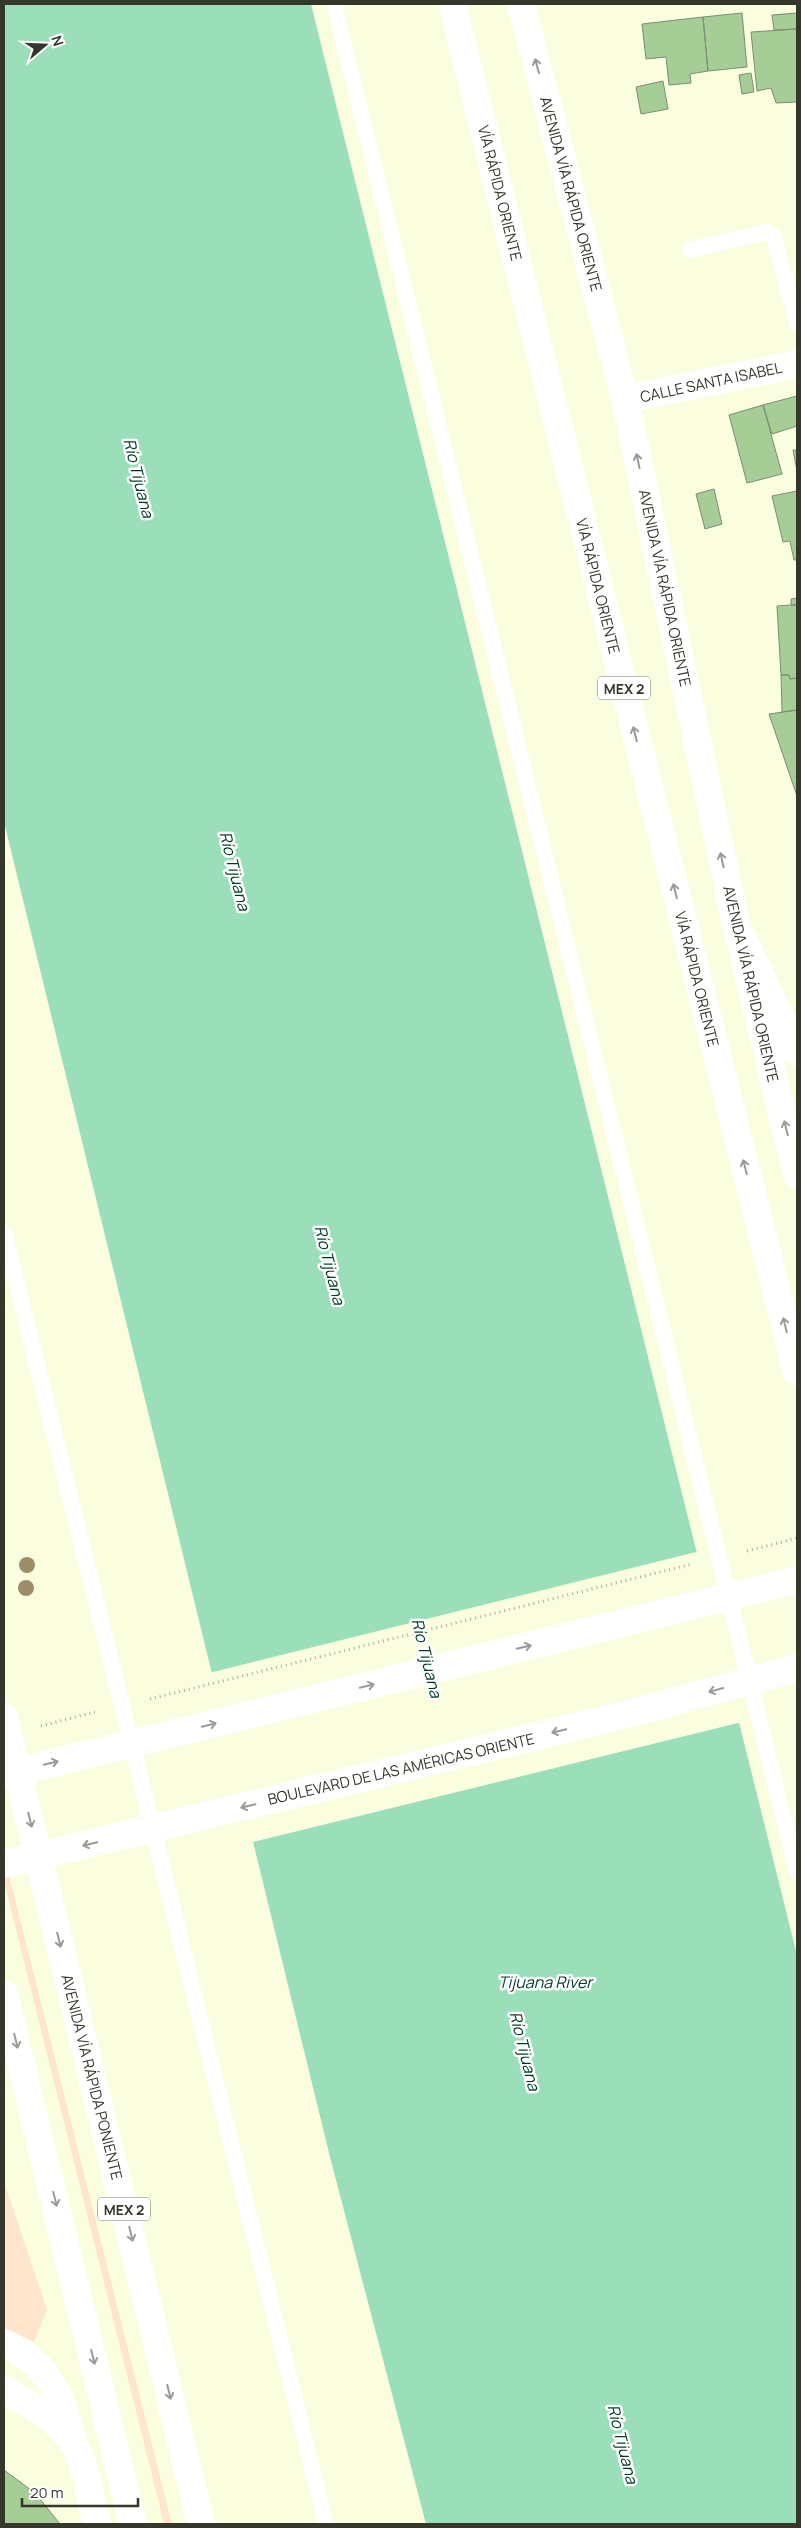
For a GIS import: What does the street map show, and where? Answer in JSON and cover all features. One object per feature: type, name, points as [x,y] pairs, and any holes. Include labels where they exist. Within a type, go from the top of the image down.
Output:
[{"type":"main road","name":"VÍA RÁPIDA ORIENTE","points":[[452,4],[797,1372]]},
{"type":"main road","name":"AVENIDA VÍA RÁPIDA ORIENTE","points":[[521,4],[626,399],[736,924],[797,1175]]},
{"type":"main road","name":"CALLE SANTA ISABEL","points":[[626,399],[797,364]]},
{"type":"main road","points":[[736,924],[797,1052]]},
{"type":"main road","points":[[4,1775],[797,1580]]},
{"type":"main road","name":"BOULEVARD DE LAS AMÉRICAS ORIENTE","points":[[4,1864],[624,1715],[797,1668]]},
{"type":"main road","name":"AVENIDA VÍA RÁPIDA PONIENTE","points":[[4,1716],[201,2524]]},
{"type":"main road","points":[[4,1994],[134,2524]]},
{"type":"main road","points":[[4,2344],[20,2350],[37,2364],[60,2395],[97,2524]]},
{"type":"main road","points":[[4,2390],[36,2408],[58,2425],[76,2447]]},
{"type":"lane","points":[[334,4],[797,1872]]},
{"type":"lane","points":[[689,250],[766,232],[774,237],[797,323]]},
{"type":"lane","points":[[4,1232],[326,2524]]},
{"type":"path","points":[[739,1552],[797,1538]]},
{"type":"path","points":[[149,1699],[700,1562]]},
{"type":"path","points":[[33,1728],[100,1711]]},
{"type":"shaded area","points":[[4,1856],[172,2524],[164,2524],[4,1881]]},
{"type":"shaded area","points":[[4,2182],[47,2310],[34,2342],[4,2328]]},
{"type":"water","name":"Tijuana River","points":[[4,4],[311,4],[797,1955],[797,2524],[426,2524],[330,2157],[4,822]]},
{"type":"pier","points":[[700,1551],[742,1722],[249,1843],[209,1673]]},
{"type":"building","points":[[742,13],[747,67],[708,71],[703,17]]},
{"type":"building","points":[[797,13],[797,29],[774,30],[772,15]]},
{"type":"building","points":[[703,17],[708,71],[690,74],[691,83],[669,85],[666,57],[646,59],[642,24]]},
{"type":"building","points":[[797,29],[797,102],[776,103],[771,88],[757,91],[751,32]]},
{"type":"building","points":[[751,73],[754,92],[742,94],[739,75]]},
{"type":"building","points":[[663,81],[668,109],[641,114],[636,87]]},
{"type":"building","points":[[797,396],[797,426],[772,434],[763,405]]},
{"type":"building","points":[[763,405],[782,474],[747,483],[729,415]]},
{"type":"building","points":[[793,450],[797,450],[797,471]]},
{"type":"building","points":[[714,489],[722,524],[705,529],[696,494]]},
{"type":"building","points":[[797,491],[797,560],[794,560],[790,541],[783,542],[772,496]]},
{"type":"building","points":[[797,598],[797,605],[791,605],[791,599]]},
{"type":"building","points":[[797,605],[797,678],[790,679],[789,675],[781,675],[777,606]]},
{"type":"building","points":[[781,675],[789,675],[790,679],[797,678],[797,710],[782,712]]},
{"type":"building","points":[[797,710],[797,796],[769,714]]},
{"type":"building","points":[[4,2470],[35,2493],[60,2524],[4,2524]]},
{"type":"water label","name":"Río Tijuana","points":[[139,478]]},
{"type":"water label","name":"Río Tijuana","points":[[235,871]]},
{"type":"water label","name":"Río Tijuana","points":[[330,1265]]},
{"type":"water label","name":"Río Tijuana","points":[[427,1658]]},
{"type":"water label","name":"Río Tijuana","points":[[525,2051]]},
{"type":"water label","name":"Río Tijuana","points":[[623,2444]]}]
